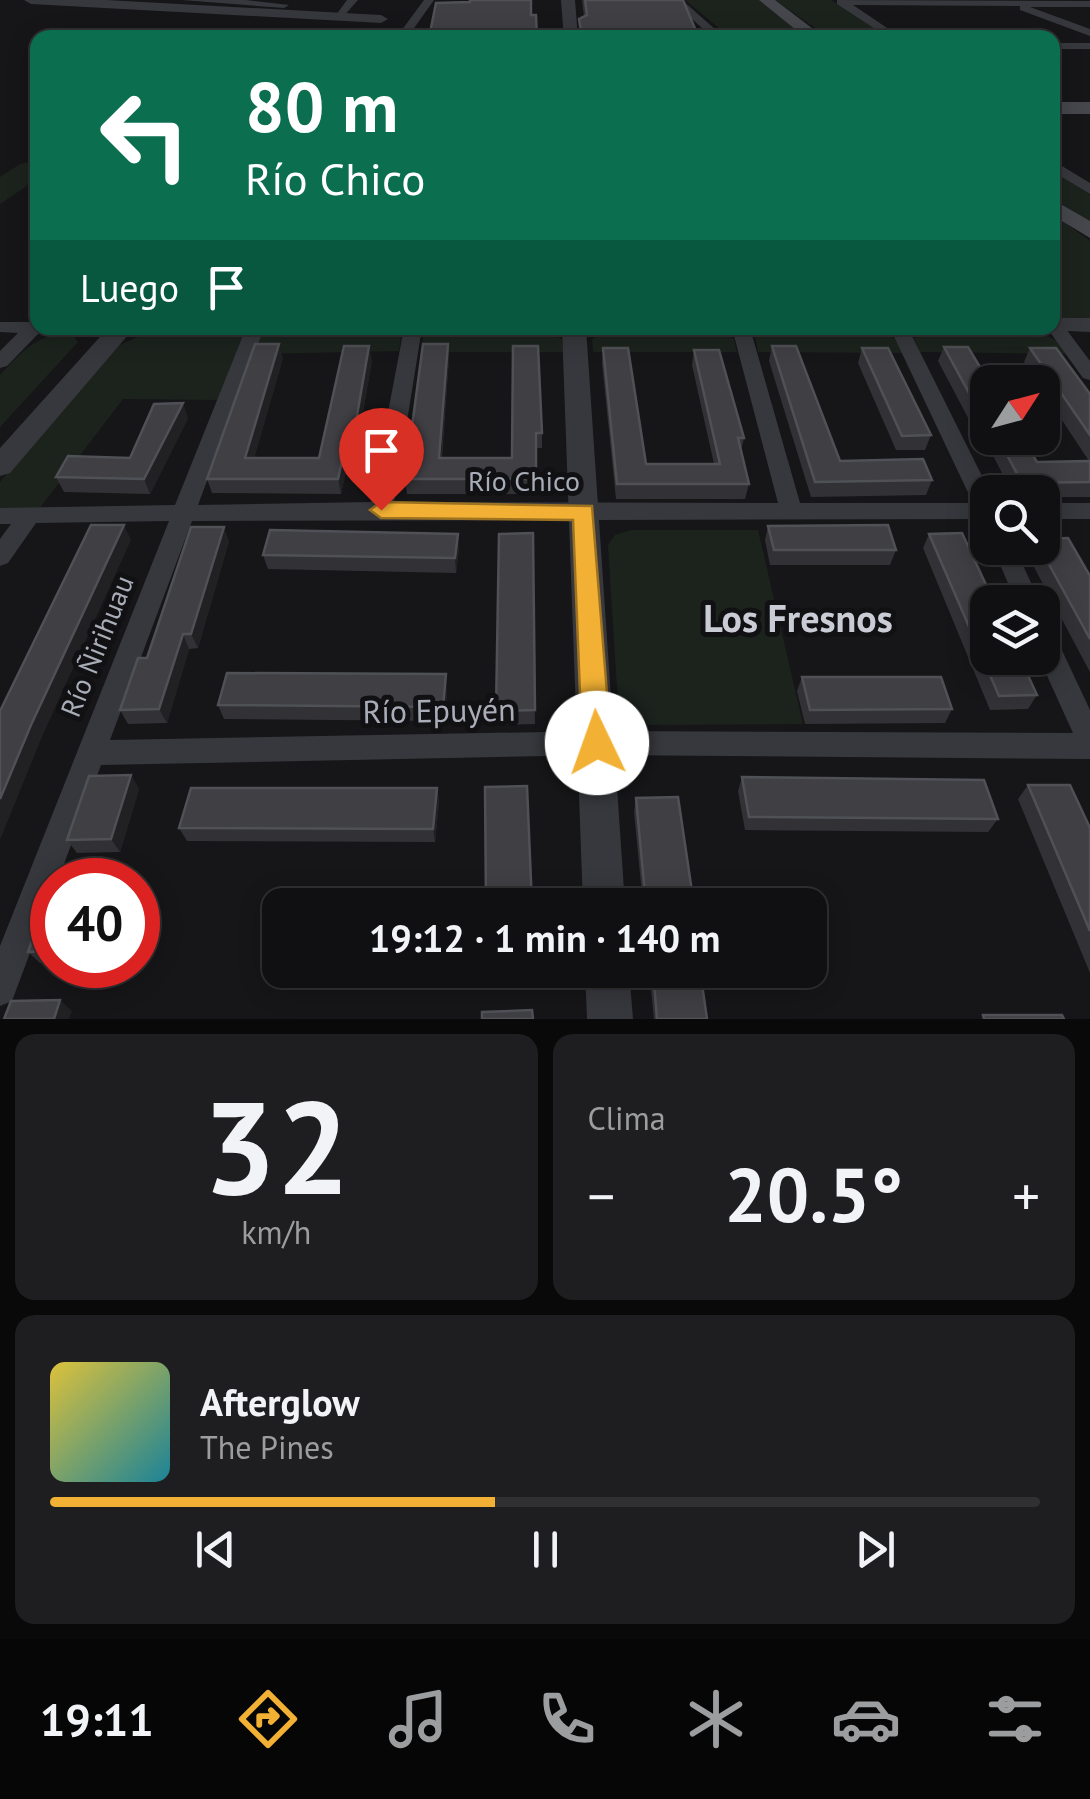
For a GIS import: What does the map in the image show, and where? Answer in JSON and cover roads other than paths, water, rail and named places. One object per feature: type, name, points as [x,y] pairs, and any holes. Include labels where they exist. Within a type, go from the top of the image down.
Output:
[{"type":"main road","points":[[766,0],[806,30]]},
{"type":"main road","points":[[1060,108],[1090,108]]},
{"type":"main road","points":[[1060,210],[1090,231]]},
{"type":"street","points":[[31,0],[284,6]]},
{"type":"street","points":[[186,0],[284,6],[337,16],[385,14],[372,30]]},
{"type":"street","points":[[337,16],[354,0]]},
{"type":"street","points":[[408,30],[429,0]]},
{"type":"street","points":[[676,0],[711,30]]},
{"type":"street","points":[[839,1],[1090,4]]},
{"type":"street","points":[[839,1],[884,30]]},
{"type":"street","points":[[558,30],[561,2]]},
{"type":"street","points":[[561,2],[569,30]]},
{"type":"street","points":[[1006,2],[1090,33]]},
{"type":"street","points":[[1060,46],[1090,46]]},
{"type":"street","points":[[1060,169],[1090,190]]},
{"type":"street","points":[[0,328],[30,325]]},
{"type":"street","points":[[1060,325],[1090,325]]},
{"type":"street","points":[[0,362],[30,330]]},
{"type":"street","points":[[1060,333],[1090,374]]},
{"type":"street","points":[[0,466],[115,335]]},
{"type":"street","name":"Río Ñirihuau","points":[[0,988],[252,335]]},
{"type":"street","points":[[381,510],[412,335]]},
{"type":"street","points":[[574,335],[603,888]]},
{"type":"street","points":[[743,335],[791,511]]},
{"type":"street","points":[[902,335],[970,475]]},
{"type":"street","name":"Río Chico","points":[[0,516],[381,510],[970,511]]},
{"type":"street","points":[[1060,511],[1090,511]]},
{"type":"street","points":[[0,557],[29,516]]},
{"type":"street","points":[[1060,675],[1090,744]]},
{"type":"street","name":"Río Epuyén","points":[[90,753],[597,743],[1090,744]]},
{"type":"street","points":[[608,988],[610,1019]]},
{"type":"district","name":"Los Fresnos","points":[[798,619]]}]
